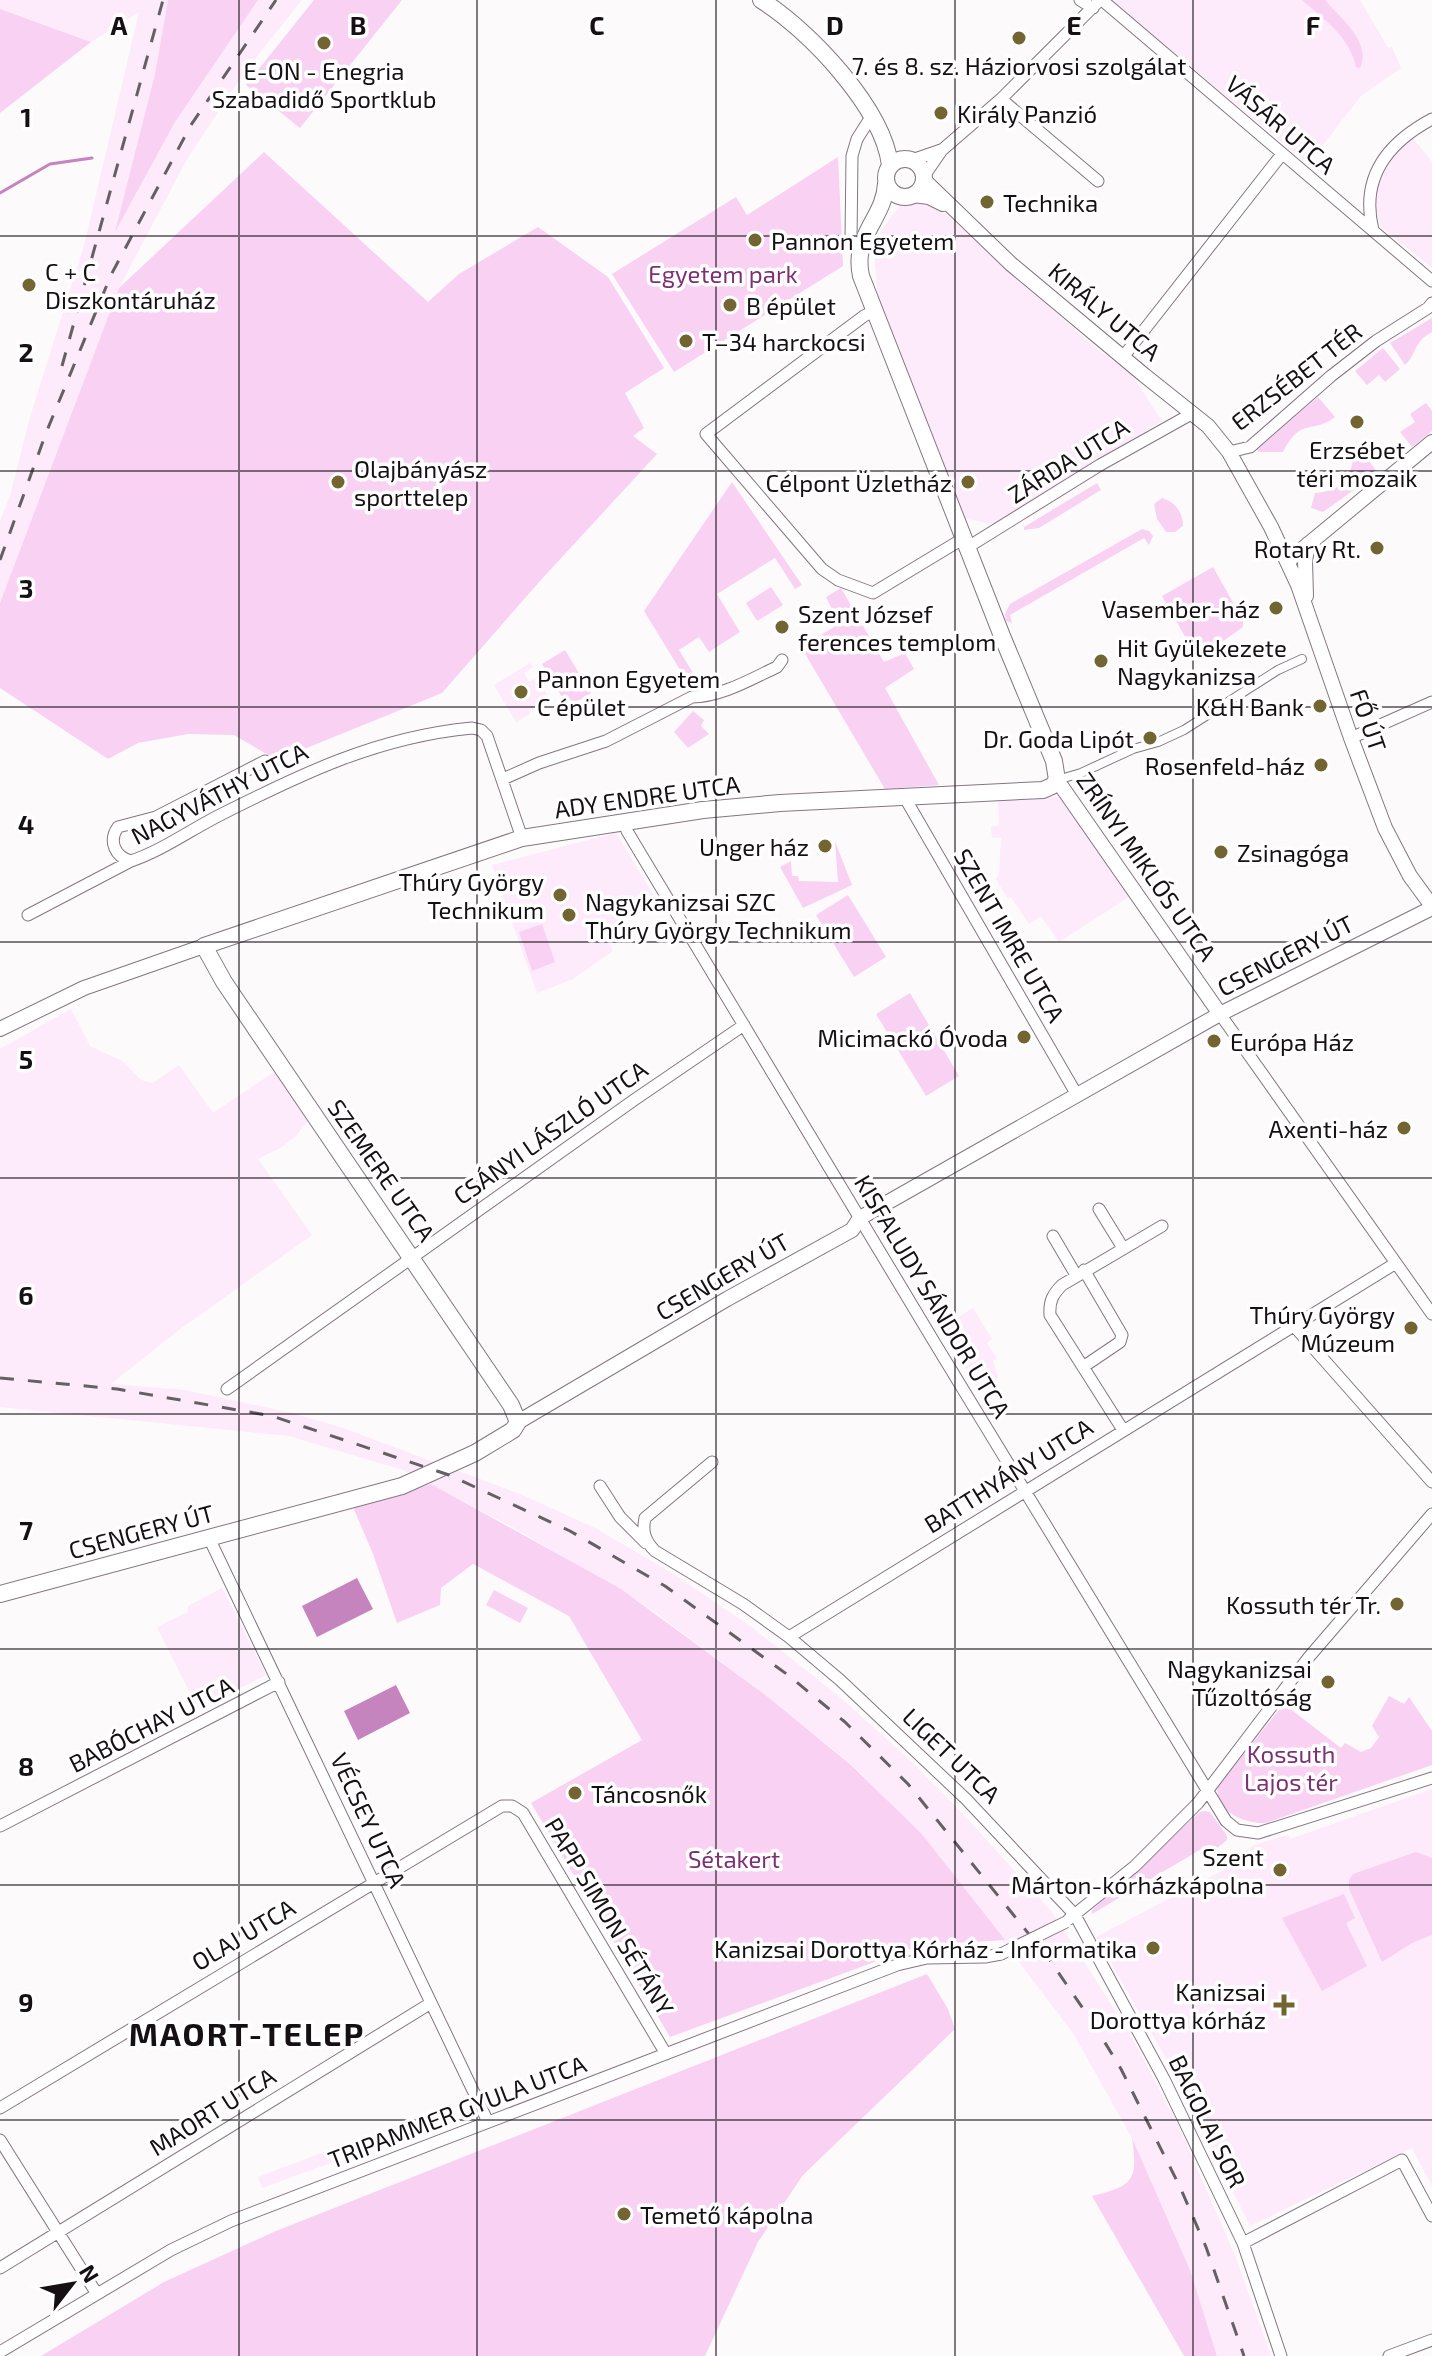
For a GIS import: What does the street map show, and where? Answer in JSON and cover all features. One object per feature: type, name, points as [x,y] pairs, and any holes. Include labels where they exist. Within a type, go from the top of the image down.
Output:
[{"type":"main road","points":[[761,0],[814,41],[845,79],[867,123],[919,165],[924,178],[920,189],[873,222]]},
{"type":"main road","points":[[882,135],[890,165]]},
{"type":"main road","points":[[860,251],[875,213],[885,199],[886,174],[890,165],[897,160],[909,159]]},
{"type":"main road","points":[[886,183],[891,192],[907,196]]},
{"type":"main road","name":"ZRÍNYI MIKLÓS UTCA","points":[[860,251],[861,276],[874,311],[1054,761],[1057,780]]},
{"type":"main road","name":"ADY ENDRE UTCA","points":[[204,946],[522,838],[703,810],[780,803],[1043,790],[1057,780]]},
{"type":"main road","name":"SZEMERE UTCA","points":[[204,946],[224,982],[511,1405],[518,1422]]},
{"type":"main road","name":"CSENGERY ÚT","points":[[0,1594],[402,1486],[475,1453],[513,1430],[518,1422]]},
{"type":"street","name":"VÁSÁR UTCA","points":[[1080,0],[1098,3],[1432,281]]},
{"type":"street","points":[[924,178],[942,150],[1001,99],[1098,3]]},
{"type":"street","points":[[1001,99],[1098,181]]},
{"type":"street","points":[[1373,231],[1368,206],[1369,190],[1384,159],[1398,142],[1432,119]]},
{"type":"street","points":[[860,251],[851,240],[850,178],[854,147],[867,123]]},
{"type":"street","points":[[909,159],[942,150]]},
{"type":"street","points":[[1123,357],[1282,154]]},
{"type":"street","name":"KIRÁLY UTCA","points":[[924,178],[1011,264],[1193,413],[1216,433],[1229,452]]},
{"type":"street","name":"KIRÁLY UTCA","points":[[907,196],[929,197],[950,207]]},
{"type":"street","name":"ERZSÉBET TÉR","points":[[1278,541],[1229,452],[1250,447],[1331,376],[1432,303]]},
{"type":"street","name":"ZÁRDA UTCA","points":[[874,311],[706,434],[822,569],[838,580],[873,593],[1193,413]]},
{"type":"street","points":[[1288,561],[1432,442]]},
{"type":"street","name":"FŐ ÚT","points":[[1278,541],[1306,604],[1351,738],[1395,848],[1432,907]]},
{"type":"street","points":[[1306,604],[1305,561],[1308,544]]},
{"type":"street","name":"ADY ENDRE UTCA","points":[[1057,780],[1184,730],[1278,670],[1302,659]]},
{"type":"street","points":[[522,838],[503,779],[539,763],[606,741],[692,697],[704,697],[724,690],[777,667],[782,660]]},
{"type":"street","points":[[1351,738],[1432,702]]},
{"type":"street","name":"NAGYVÁTHY UTCA","points":[[265,761],[156,817],[118,827],[114,832],[113,844],[119,855],[131,861],[278,786],[350,754],[434,733],[472,728],[481,730],[487,736],[503,779]]},
{"type":"street","name":"ZRÍNYI MIKLÓS UTCA","points":[[1057,780],[1432,1314]]},
{"type":"street","name":"SZENT IMRE UTCA","points":[[905,798],[1077,1095]]},
{"type":"street","name":"KISFALUDY SÁNDOR UTCA","points":[[627,822],[627,831],[1226,1821],[1237,1830],[1250,1834],[1432,1778]]},
{"type":"street","points":[[28,915],[131,861]]},
{"type":"street","name":"CSENGERY ÚT","points":[[518,1422],[727,1299],[852,1230],[860,1218],[1220,1014],[1432,907]]},
{"type":"street","name":"ADY ENDRE UTCA","points":[[0,1029],[84,988],[204,946]]},
{"type":"street","name":"CSÁNYI LÁSZLÓ UTCA","points":[[227,1389],[744,1025]]},
{"type":"street","points":[[1099,1209],[1123,1248]]},
{"type":"street","points":[[1123,1430],[1050,1315],[1049,1306],[1055,1291],[1080,1272],[1162,1226]]},
{"type":"street","points":[[1053,1236],[1122,1338],[1112,1349],[1083,1367]]},
{"type":"street","name":"BATTHYÁNY UTCA","points":[[789,1637],[1396,1263]]},
{"type":"street","points":[[1294,1326],[1432,1482]]},
{"type":"street","points":[[647,1543],[645,1518],[712,1462]]},
{"type":"street","points":[[600,1486],[620,1517],[655,1551],[743,1604],[789,1637]]},
{"type":"street","points":[[1070,1918],[1135,1866],[1206,1791],[1309,1657],[1432,1514]]},
{"type":"street","name":"VÉCSEY UTCA","points":[[209,1538],[488,2122]]},
{"type":"street","name":"LIGET UTCA","points":[[789,1637],[905,1738],[1021,1854],[1070,1918]]},
{"type":"street","name":"BABÓCHAY UTCA","points":[[0,1826],[279,1682]]},
{"type":"street","name":"OLAJ UTCA","points":[[0,2108],[497,1807],[512,1806]]},
{"type":"street","name":"PAPP SIMON SÉTÁNY","points":[[512,1806],[523,1813],[666,2054]]},
{"type":"street","name":"TRIPAMMER GYULA UTCA","points":[[0,2352],[198,2235],[897,1965],[949,1956],[1001,1954],[1070,1918]]},
{"type":"street","name":"BAGOLAI SOR","points":[[1070,1918],[1164,2079],[1243,2243],[1281,2356]]},
{"type":"street","name":"MAORT UTCA","points":[[58,2232],[431,2003]]},
{"type":"street","points":[[0,2140],[97,2294]]},
{"type":"street","points":[[1243,2243],[1402,2160],[1432,2216]]},
{"type":"street","points":[[0,2268],[58,2232]]},
{"type":"street","points":[[1389,2356],[1432,2340]]},
{"type":"shaded area","points":[[0,0],[168,0],[155,74],[117,228],[175,122],[258,0],[302,0],[246,70],[187,159],[119,288],[0,603],[0,521],[84,246],[139,12],[91,42],[0,9]]},
{"type":"shaded area","points":[[1111,0],[1360,0],[1388,48],[1392,47],[1401,68],[1361,96],[1308,164]]},
{"type":"shaded area","points":[[1412,137],[1432,162],[1432,268],[1381,227],[1375,210],[1374,193],[1397,149]]},
{"type":"shaded area","points":[[902,202],[929,203],[940,209],[1091,344],[1131,374],[1162,421],[993,524],[962,518],[878,297],[873,242]]},
{"type":"shaded area","name":"Pannon Egyetem C épület","points":[[530,663],[533,667],[524,673],[529,682],[537,678],[549,698],[516,722],[494,685]]},
{"type":"shaded area","points":[[1060,797],[1129,897],[1059,942],[1041,916],[1029,924],[996,879],[999,875],[1001,838],[992,838],[991,827],[999,825],[998,798]]},
{"type":"shaded area","name":"Nagykanizsai SZC Thúry György Technikum","points":[[616,833],[656,899],[602,931],[613,951],[573,979],[537,993],[492,865]]},
{"type":"shaded area","points":[[71,1009],[90,1046],[122,1061],[141,1080],[153,1083],[179,1065],[213,1113],[274,1072],[308,1121],[295,1137],[258,1159],[312,1235],[180,1329],[111,1384],[185,1390],[292,1413],[343,1428],[520,1494],[597,1529],[675,1575],[753,1628],[842,1699],[915,1765],[962,1813],[1051,1911],[1078,1952],[1131,2036],[1180,2129],[1236,2258],[1271,2356],[1217,2356],[1190,2270],[1132,2138],[1073,2033],[921,1833],[851,1764],[645,1605],[516,1529],[403,1470],[289,1436],[0,1407],[0,1049]]},
{"type":"shaded area","points":[[973,1308],[992,1339],[987,1343],[997,1359],[993,1361],[998,1378],[979,1390],[941,1328]]},
{"type":"shaded area","points":[[357,1578],[373,1609],[317,1637],[302,1606]]},
{"type":"shaded area","points":[[222,1588],[266,1675],[198,1709],[157,1627],[188,1612],[188,1606]]},
{"type":"shaded area","points":[[396,1685],[410,1713],[358,1740],[344,1711]]},
{"type":"shaded area","name":"Kanizsai Dorottya kórház","points":[[1432,1789],[1432,2186],[1412,2148],[1250,2226],[1175,2074],[1096,1937],[1235,1864],[1253,1845],[1288,1835],[1290,1839]]},
{"type":"shaded area","points":[[418,2117],[423,2128],[346,2157],[342,2145]]},
{"type":"shaded area","points":[[335,2148],[339,2160],[262,2188],[258,2177]]},
{"type":"green space","points":[[168,0],[258,0],[175,122],[115,232],[155,74]]},
{"type":"green space","name":"E-ON - Enegria Szabadidő Sportklub","points":[[314,0],[402,0],[300,128],[246,85]]},
{"type":"green space","points":[[1302,0],[1325,0],[1353,31],[1362,49],[1360,68],[1356,67],[1342,37]]},
{"type":"green space","points":[[0,9],[91,42],[0,113]]},
{"type":"green space","name":"Olajbányász sporttelep","points":[[264,152],[428,302],[459,274],[538,227],[608,277],[664,368],[625,393],[644,428],[633,436],[657,454],[442,693],[277,760],[234,735],[188,734],[138,743],[108,759],[0,688],[0,603],[119,288]]},
{"type":"green space","name":"Egyetem park","points":[[838,157],[843,266],[674,372],[612,274],[736,197],[747,215]]},
{"type":"green space","points":[[1432,318],[1432,332],[1421,340],[1405,365],[1390,343]]},
{"type":"green space","points":[[1383,348],[1400,369],[1385,382],[1379,375],[1367,385],[1355,371]]},
{"type":"green space","points":[[1318,397],[1335,417],[1301,430],[1283,452],[1259,452],[1256,449]]},
{"type":"green space","points":[[1426,403],[1432,411],[1432,431],[1412,447],[1400,432],[1415,422],[1410,414]]},
{"type":"green space","points":[[1363,453],[1378,473],[1323,512],[1311,508],[1315,493],[1329,491],[1345,481],[1352,462]]},
{"type":"green space","points":[[732,482],[802,585],[795,589],[775,558],[717,594],[740,632],[709,652],[699,637],[679,650],[698,681],[690,686],[644,611]]},
{"type":"green space","points":[[1097,483],[1101,490],[1039,528],[1024,530],[1024,527]]},
{"type":"green space","points":[[1162,498],[1174,505],[1182,516],[1183,526],[1175,532],[1166,532],[1157,519],[1154,504]]},
{"type":"green space","points":[[1142,529],[1153,536],[1149,545],[1144,538],[1010,615],[1012,623],[1006,621],[1005,614],[1010,604]]},
{"type":"green space","points":[[1213,567],[1243,620],[1243,627],[1205,654],[1196,656],[1162,596]]},
{"type":"green space","points":[[771,587],[783,605],[757,621],[746,603]]},
{"type":"green space","points":[[841,588],[884,662],[905,653],[914,669],[885,688],[939,785],[885,789],[801,647],[839,624],[826,597]]},
{"type":"green space","points":[[565,650],[591,693],[568,707],[542,664]]},
{"type":"green space","points":[[693,711],[704,720],[701,726],[709,734],[688,748],[674,732]]},
{"type":"green space","points":[[835,841],[852,885],[803,908],[780,867],[791,861],[792,876],[798,876],[799,881],[838,882]]},
{"type":"green space","points":[[848,895],[886,957],[854,977],[816,915]]},
{"type":"green space","points":[[542,924],[555,962],[532,971],[519,932]]},
{"type":"green space","points":[[910,993],[959,1076],[926,1096],[876,1014]]},
{"type":"green space","name":"Sétakert","points":[[431,1484],[621,1589],[768,1697],[851,1765],[921,1833],[1005,1940],[921,1945],[670,2037],[531,1803],[642,1740],[569,1616],[473,1564],[441,1588],[440,1605],[397,1623],[353,1507]]},
{"type":"green space","points":[[494,1590],[528,1608],[520,1623],[486,1605]]},
{"type":"green space","name":"Kossuth Lajos tér","points":[[1389,1696],[1404,1704],[1409,1697],[1432,1731],[1432,1765],[1266,1823],[1241,1819],[1222,1803],[1217,1787],[1284,1704],[1341,1748],[1345,1743],[1361,1752],[1371,1748],[1379,1737],[1372,1726]]},
{"type":"green space","name":"Kossuth Lajos tér","points":[[1200,1812],[1210,1812],[1227,1840],[1217,1848],[1208,1845],[1092,1914],[1092,1910]]},
{"type":"green space","points":[[1416,1852],[1432,1858],[1432,1935],[1412,1943],[1382,1962],[1349,1889],[1349,1880],[1353,1874]]},
{"type":"green space","points":[[1344,1894],[1355,1918],[1346,1923],[1367,1966],[1322,1991],[1282,1918]]},
{"type":"green space","points":[[927,1974],[948,2009],[955,2029],[803,2175],[758,2242],[705,2356],[41,2356],[164,2282],[276,2231]]},
{"type":"green space","points":[[1132,2138],[1190,2270],[1217,2356],[1184,2356],[1092,2196],[1117,2189],[1130,2179],[1134,2163]]},
{"type":"waterway","points":[[0,193],[50,164],[92,158]]},
{"type":"railway","points":[[62,366],[163,0]]},
{"type":"railway","points":[[0,560],[46,433],[111,275],[191,125],[276,0]]},
{"type":"railway","points":[[0,1378],[117,1389],[272,1416],[449,1475],[570,1531],[665,1586],[788,1675],[845,1722],[908,1784],[1049,1959],[1093,2023],[1121,2069],[1180,2187],[1206,2247],[1244,2356]]},
{"type":"place","name":"7. és 8. sz. Háziorvosi szolgálat","points":[[1019,38]]},
{"type":"place","name":"E-ON - Enegria Szabadidő Sportklub","points":[[324,43]]},
{"type":"place","name":"Király Panzió","points":[[941,113]]},
{"type":"place","name":"Technika","points":[[987,202]]},
{"type":"place","name":"Pannon Egyetem","points":[[755,240]]},
{"type":"place","name":"C + C Diszkontáruház","points":[[29,285]]},
{"type":"place","name":"B épület","points":[[730,305]]},
{"type":"place","name":"T–34 harckocsi","points":[[686,341]]},
{"type":"place","name":"Erzsébet téri mozaik","points":[[1357,422]]},
{"type":"place","name":"Olajbányász sporttelep","points":[[338,482]]},
{"type":"place","name":"Célpont Üzletház","points":[[968,482]]},
{"type":"place","name":"Rotary Rt.","points":[[1377,548]]},
{"type":"place","name":"Vasember-ház","points":[[1276,608]]},
{"type":"place","name":"Szent József ferences templom","points":[[782,627]]},
{"type":"place","name":"Hit Gyülekezete Nagykanizsa","points":[[1101,661]]},
{"type":"place","name":"Pannon Egyetem C épület","points":[[521,692]]},
{"type":"place","name":"K&H Bank","points":[[1320,706]]},
{"type":"place","name":"Dr. Goda Lipót","points":[[1150,738]]},
{"type":"place","name":"Rosenfeld-ház","points":[[1321,765]]},
{"type":"place","name":"Unger ház","points":[[825,846]]},
{"type":"place","name":"Zsinagóga","points":[[1221,852]]},
{"type":"place","name":"Thúry György Technikum","points":[[560,895]]},
{"type":"place","name":"Nagykanizsai SZC Thúry György Technikum","points":[[569,915]]},
{"type":"place","name":"Micimackó Óvoda","points":[[1024,1037]]},
{"type":"place","name":"Európa Ház","points":[[1214,1041]]},
{"type":"place","name":"Axenti-ház","points":[[1404,1128]]},
{"type":"place","name":"Thúry György Múzeum","points":[[1411,1328]]},
{"type":"place","name":"Kossuth tér Tr.","points":[[1397,1604]]},
{"type":"place","name":"Nagykanizsai Tűzoltóság","points":[[1328,1682]]},
{"type":"place","name":"Táncosnők","points":[[575,1793]]},
{"type":"place","name":"Szent Márton-kórházkápolna","points":[[1280,1870]]},
{"type":"place","name":"Kanizsai Dorottya Kórház - Informatika","points":[[1153,1948]]},
{"type":"place","name":"Kanizsai Dorottya kórház","points":[[1284,2005]]},
{"type":"place","name":"Temető kápolna","points":[[624,2214]]},
{"type":"district","name":"MAORT-TELEP","points":[[247,2033]]}]
